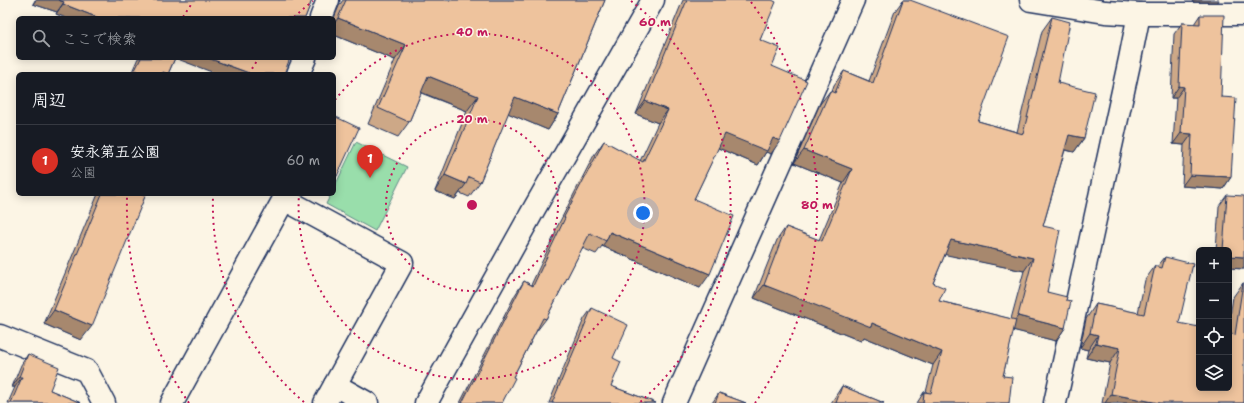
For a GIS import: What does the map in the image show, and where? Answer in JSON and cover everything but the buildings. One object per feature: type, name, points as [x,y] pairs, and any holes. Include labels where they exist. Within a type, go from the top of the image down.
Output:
[{"type":"street","points":[[322,16],[328,0]]},
{"type":"street","points":[[426,403],[653,0]]},
{"type":"street","points":[[674,403],[853,0]]},
{"type":"street","points":[[1031,0],[1105,12],[1138,14],[1244,14]]},
{"type":"street","points":[[1055,403],[1130,59],[1138,14]]},
{"type":"street","points":[[299,72],[304,60]]},
{"type":"street","points":[[172,403],[284,199],[402,264],[330,394],[367,403]]},
{"type":"street","points":[[0,336],[87,371],[104,403]]},
{"type":"green space","points":[[356,142],[407,167],[375,231],[326,204],[330,196],[336,196],[336,184]]},
{"type":"place","name":"安永第五公園","points":[[370,178]]}]
